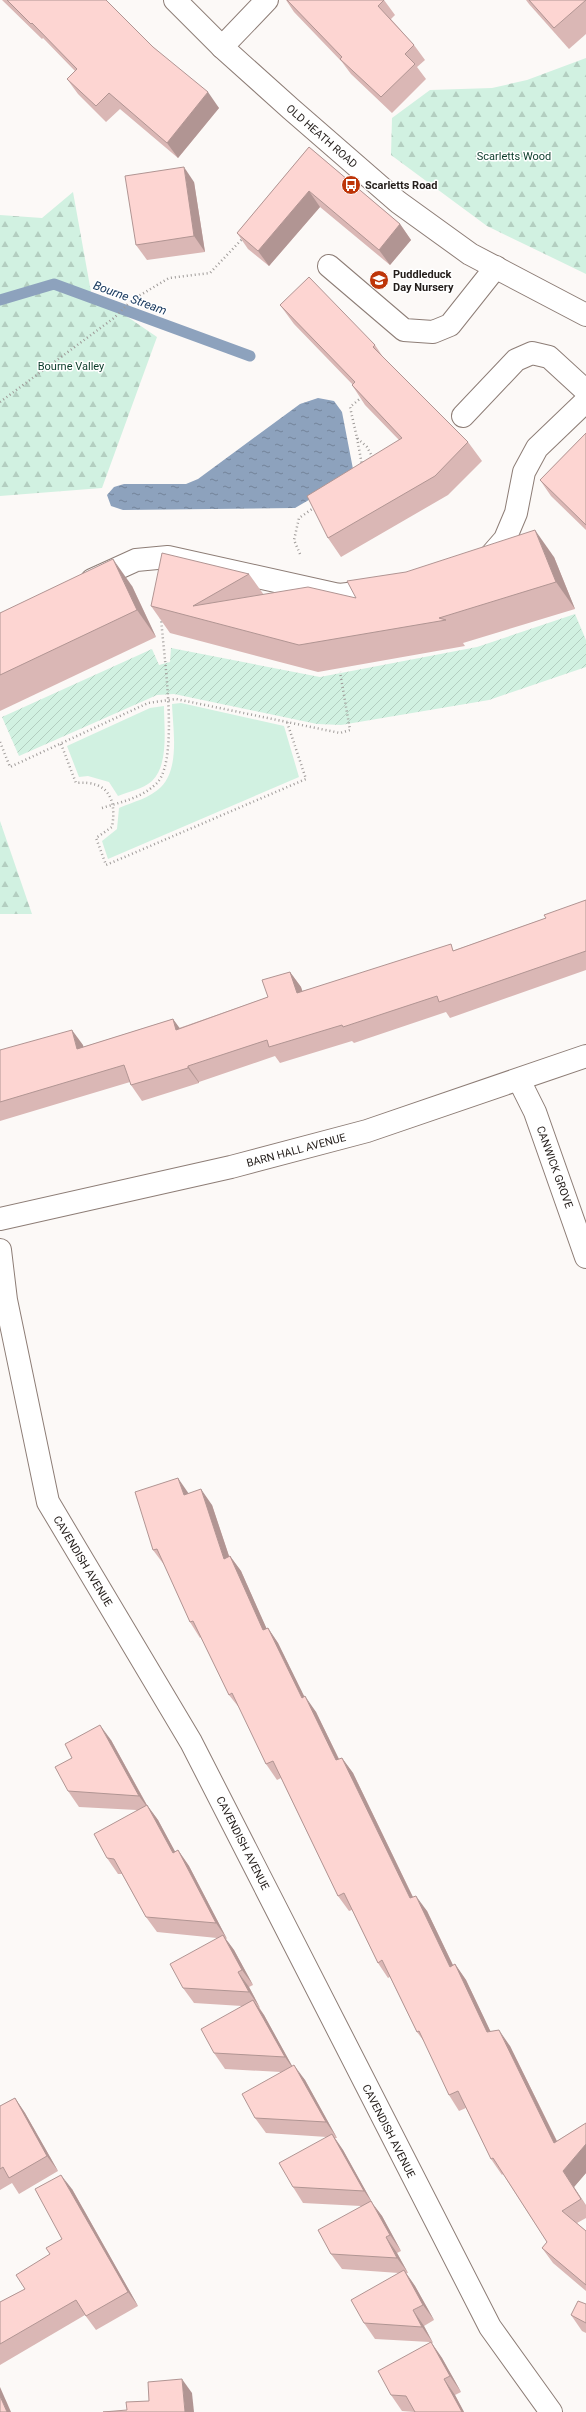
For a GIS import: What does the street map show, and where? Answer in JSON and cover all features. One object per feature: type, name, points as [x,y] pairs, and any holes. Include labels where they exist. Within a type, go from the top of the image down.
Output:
[{"type":"street","name":"OLD HEATH ROAD","points":[[175,0],[222,47],[398,202],[470,254],[586,315]]},
{"type":"street","points":[[222,47],[267,0]]},
{"type":"street","points":[[329,266],[404,330],[433,332],[450,325],[496,267]]},
{"type":"street","points":[[463,416],[516,360],[532,352],[549,357],[586,391]]},
{"type":"street","points":[[468,570],[486,562],[505,539],[516,513],[524,472],[537,448],[586,401]]},
{"type":"street","points":[[74,588],[136,560],[168,557],[339,595],[404,587]]},
{"type":"street","name":"BARN HALL AVENUE","points":[[0,1219],[223,1169],[352,1135],[519,1080],[586,1056]]},
{"type":"street","name":"CANWICK GROVE","points":[[519,1080],[535,1112],[586,1257]]},
{"type":"street","name":"CAVENDISH AVENUE","points":[[0,1250],[6,1300],[48,1502],[191,1742],[490,2327],[551,2412]]},
{"type":"path","points":[[0,402],[114,318],[132,300],[169,278],[210,274],[247,234]]},
{"type":"path","points":[[360,471],[362,466],[350,407],[365,394]]},
{"type":"path","points":[[357,438],[367,447],[373,457],[373,462]]},
{"type":"path","points":[[297,548],[294,540],[300,518],[319,505]]},
{"type":"path","points":[[102,808],[144,794],[158,782],[167,764],[168,700],[160,613]]},
{"type":"path","points":[[0,742],[10,767],[148,703],[168,700],[189,700],[330,733],[340,734],[350,730],[340,672]]},
{"type":"path","points":[[61,744],[76,783],[86,782],[102,787],[111,796],[114,804],[112,827],[96,838],[106,865],[306,779],[287,722]]},
{"type":"green space","name":"Scarletts Wood","points":[[586,58],[586,274],[487,226],[391,155],[392,118],[430,90],[492,88],[527,80]]},
{"type":"green space","name":"Bourne Valley","points":[[73,192],[91,292],[157,337],[102,488],[0,496],[0,215],[42,218]]},
{"type":"green space","points":[[575,614],[586,640],[586,667],[489,700],[341,725],[317,724],[174,694],[157,695],[19,756],[2,717],[152,649],[159,665],[170,662],[171,648],[320,677],[477,647]]},
{"type":"green space","points":[[181,703],[284,726],[299,777],[108,859],[102,841],[117,829],[119,808],[157,791],[167,779],[171,770],[174,748],[172,704]]},
{"type":"green space","points":[[164,706],[165,735],[163,756],[161,766],[152,781],[140,788],[118,796],[109,782],[88,776],[79,777],[67,746],[150,708]]},
{"type":"green space","points":[[0,821],[32,914],[0,914]]},
{"type":"water","points":[[318,398],[334,401],[342,412],[353,469],[350,476],[295,508],[123,510],[111,506],[107,495],[114,487],[124,484],[186,484],[198,479],[300,404]]},
{"type":"building","points":[[7,0],[106,0],[153,47],[208,92],[167,143],[109,93],[96,106],[67,79],[77,69]]},
{"type":"building","points":[[287,0],[384,0],[378,6],[414,45],[405,54],[415,64],[381,97],[340,59],[342,57]]},
{"type":"building","points":[[529,0],[586,0],[554,28]]},
{"type":"building","points":[[309,147],[400,224],[379,250],[309,191],[258,251],[237,233]]},
{"type":"building","points":[[184,167],[194,236],[136,245],[125,176]]},
{"type":"building","points":[[309,277],[375,345],[373,347],[468,442],[435,476],[328,538],[307,496],[402,438],[352,385],[355,382],[280,305]]},
{"type":"building","points":[[586,433],[586,525],[540,480]]},
{"type":"building","points":[[535,530],[556,582],[439,618],[446,620],[299,645],[151,606],[162,553],[249,574],[193,606],[308,587],[356,598],[347,581],[406,572]]},
{"type":"building","points":[[113,559],[137,610],[0,675],[0,613]]},
{"type":"building","points":[[586,900],[586,951],[439,1002],[437,996],[343,1027],[342,1025],[269,1047],[267,1040],[188,1066],[188,1068],[131,1085],[124,1065],[0,1102],[0,1050],[72,1030],[77,1049],[173,1019],[176,1030],[268,997],[262,980],[290,972],[297,993],[451,944],[453,951],[546,918],[544,915]]},
{"type":"building","points":[[178,1478],[184,1495],[201,1489],[224,1559],[230,1556],[263,1630],[268,1628],[302,1698],[305,1696],[336,1760],[342,1758],[410,1898],[416,1896],[450,1967],[455,1964],[487,2032],[499,2030],[554,2143],[586,2123],[586,2144],[563,2171],[581,2199],[562,2211],[586,2231],[586,2285],[542,2248],[547,2242],[493,2158],[491,2159],[458,2091],[449,2095],[419,2031],[417,2032],[382,1960],[378,1963],[344,1893],[338,1896],[273,1761],[266,1764],[232,1693],[229,1695],[193,1621],[190,1622],[157,1549],[153,1550],[135,1492]]},
{"type":"building","points":[[100,1725],[139,1796],[68,1791],[55,1767],[72,1758],[65,1744]]},
{"type":"building","points":[[147,1805],[173,1853],[178,1850],[216,1923],[146,1917],[114,1859],[107,1858],[94,1834]]},
{"type":"building","points":[[223,1935],[242,1970],[238,1972],[249,1992],[183,1988],[170,1964]]},
{"type":"building","points":[[253,2000],[285,2057],[214,2053],[201,2029]]},
{"type":"building","points":[[294,2065],[326,2122],[255,2118],[242,2094]]},
{"type":"building","points":[[15,2098],[47,2156],[9,2178],[3,2167],[0,2169],[0,2106]]},
{"type":"building","points":[[332,2134],[364,2191],[293,2187],[279,2163]]},
{"type":"building","points":[[61,2175],[128,2292],[86,2316],[76,2300],[0,2344],[0,2302],[25,2289],[16,2275],[50,2254],[46,2248],[62,2239],[35,2189]]},
{"type":"building","points":[[371,2201],[390,2235],[386,2237],[397,2258],[331,2254],[318,2230]]},
{"type":"building","points":[[404,2270],[423,2305],[413,2310],[422,2327],[364,2323],[351,2300]]},
{"type":"building","points":[[578,2301],[586,2304],[586,2323],[571,2315]]},
{"type":"building","points":[[431,2342],[450,2376],[444,2379],[462,2412],[415,2412],[406,2396],[391,2395],[378,2371]]},
{"type":"building","points":[[182,2379],[185,2412],[103,2412],[127,2410],[126,2402],[149,2401],[148,2382]]},
{"type":"building","points":[[0,2396],[7,2412],[0,2412]]},
{"type":"waterway","name":"Bourne Stream","points":[[0,300],[54,284],[250,356]]},
{"type":"place","name":"Scarletts Road","points":[[351,185]]},
{"type":"place","name":"Puddleduck Day Nursery","points":[[379,280]]}]
